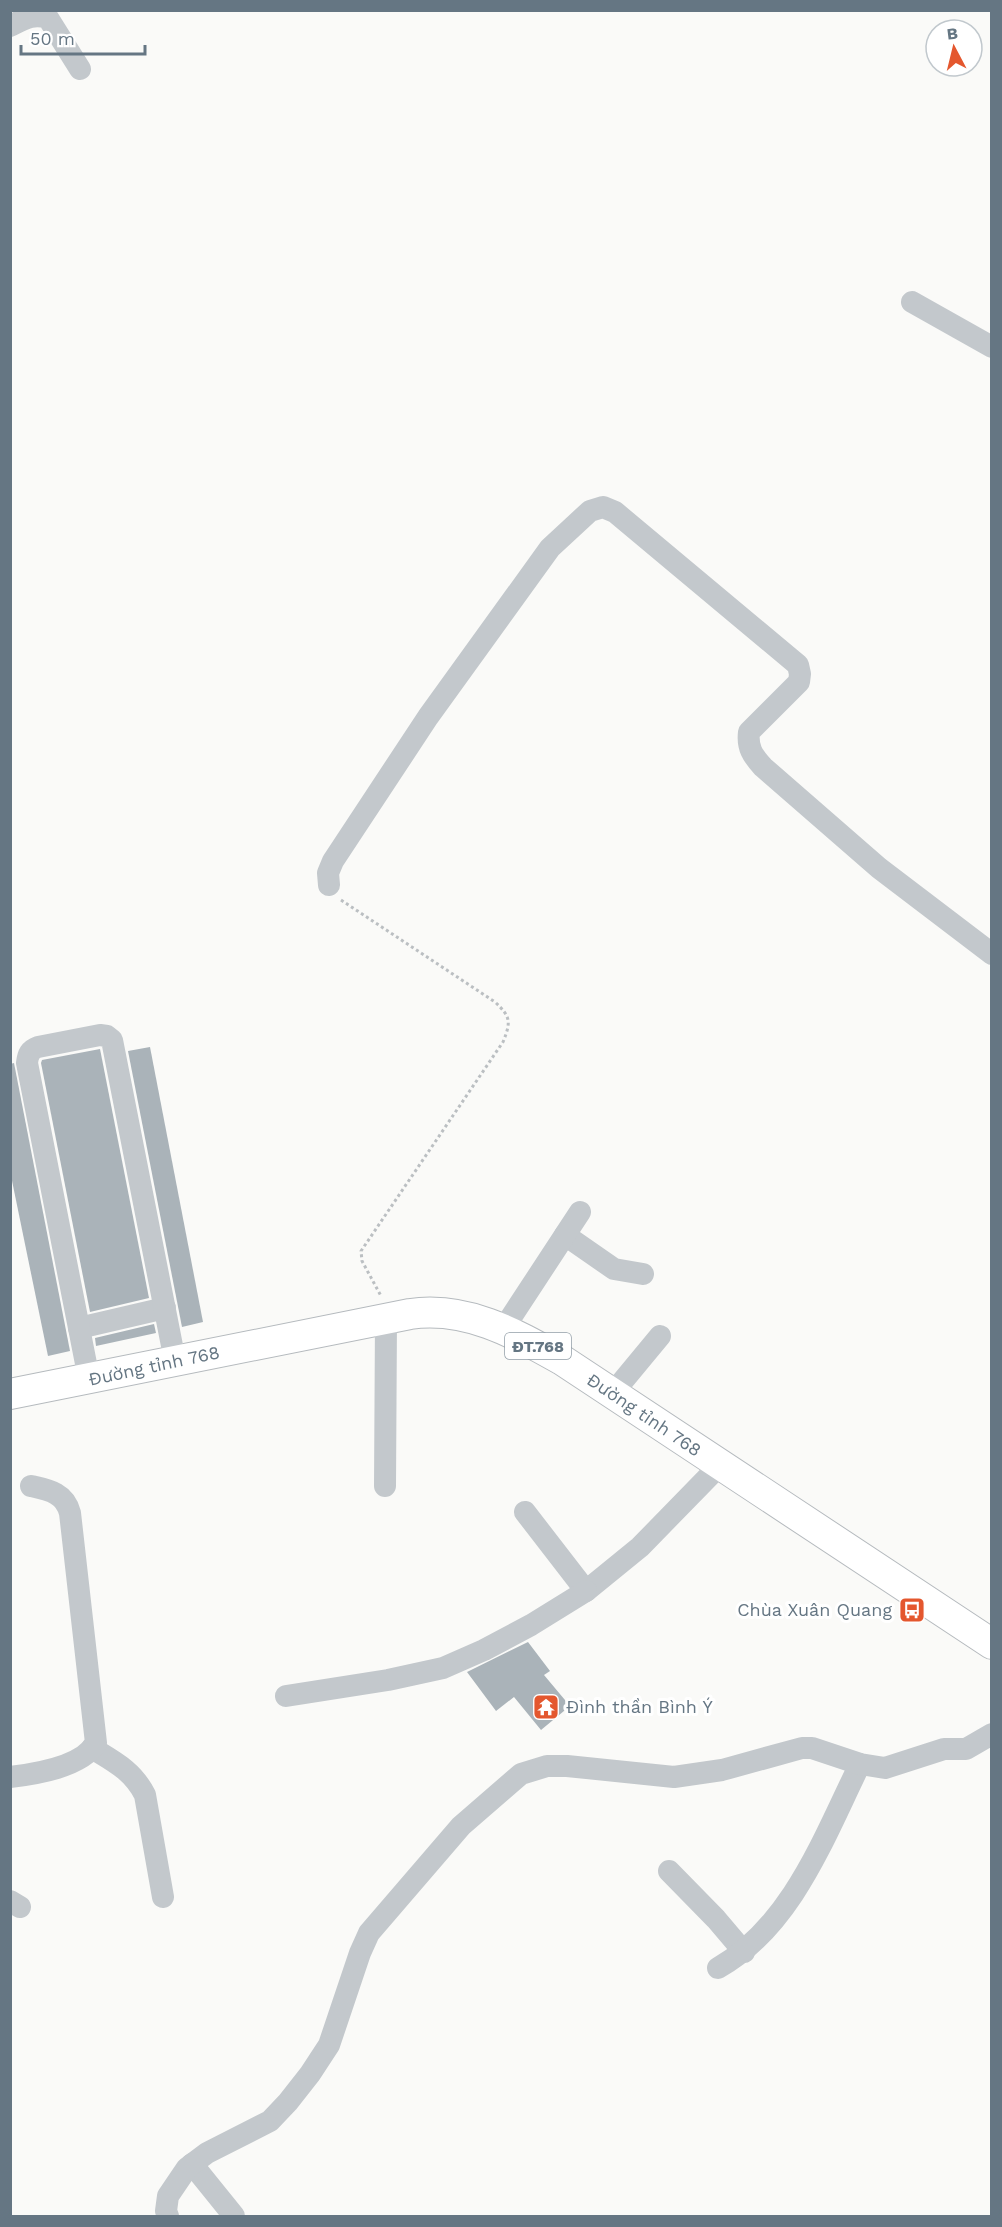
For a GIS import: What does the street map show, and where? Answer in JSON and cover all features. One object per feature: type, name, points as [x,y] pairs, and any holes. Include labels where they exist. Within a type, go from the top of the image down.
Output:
[{"type":"main road","name":"Đường tỉnh 768","points":[[10,1394],[390,1318],[430,1311],[458,1314],[504,1328],[562,1360],[992,1644]]},
{"type":"street","points":[[10,26],[29,16],[38,15],[48,18],[80,69]]},
{"type":"street","points":[[912,302],[992,347]]},
{"type":"street","points":[[329,885],[328,873],[333,861],[428,717],[549,548],[590,511],[603,507],[615,512],[798,665],[799,682],[749,732],[748,741],[751,753],[763,767],[879,868],[992,954]]},
{"type":"street","points":[[89,1379],[27,1063],[27,1054],[38,1047],[100,1035],[112,1040],[176,1361]]},
{"type":"street","points":[[504,1328],[580,1212]]},
{"type":"street","points":[[566,1235],[614,1269],[626,1273],[643,1274]]},
{"type":"street","points":[[79,1328],[165,1308]]},
{"type":"street","points":[[385,1485],[390,1318]]},
{"type":"street","points":[[612,1394],[660,1336]]},
{"type":"street","points":[[286,1696],[388,1680],[442,1668],[484,1650],[531,1625],[586,1591],[640,1547],[720,1465]]},
{"type":"street","points":[[10,1778],[58,1768],[81,1756],[96,1743],[70,1513],[66,1501],[60,1496],[31,1486]]},
{"type":"street","points":[[525,1512],[586,1591]]},
{"type":"street","points":[[168,2217],[166,2211],[168,2196],[187,2168],[207,2153],[270,2121],[288,2102],[329,2045],[360,1953],[369,1934],[461,1826],[521,1774],[547,1766],[567,1766],[674,1777],[722,1770],[802,1748],[812,1748],[860,1764],[892,1767],[944,1749],[966,1749],[992,1734]]},
{"type":"street","points":[[92,1748],[134,1776],[145,1795],[163,1897]]},
{"type":"street","points":[[718,1968],[753,1945],[808,1871],[860,1764]]},
{"type":"street","points":[[669,1870],[716,1919],[744,1953]]},
{"type":"street","points":[[192,2164],[234,2217]]},
{"type":"path","points":[[329,885],[338,898],[495,1002],[507,1013],[509,1027],[503,1042],[361,1251],[362,1261],[390,1318]]},
{"type":"building","points":[[150,1047],[203,1322],[182,1327],[128,1051]]},
{"type":"building","points":[[100,1049],[149,1298],[90,1312],[41,1063],[42,1060]]},
{"type":"building","points":[[14,1063],[70,1351],[48,1356],[10,1171],[10,1064]]},
{"type":"building","points":[[154,1324],[156,1333],[96,1346],[95,1338]]},
{"type":"building","points":[[528,1642],[550,1671],[544,1675],[570,1706],[541,1730],[514,1697],[496,1711],[467,1672]]},
{"type":"place","name":"Chùa Xuân Quang","points":[[912,1610]]},
{"type":"place","name":"Đình thần Bình Ý","points":[[546,1707]]}]
